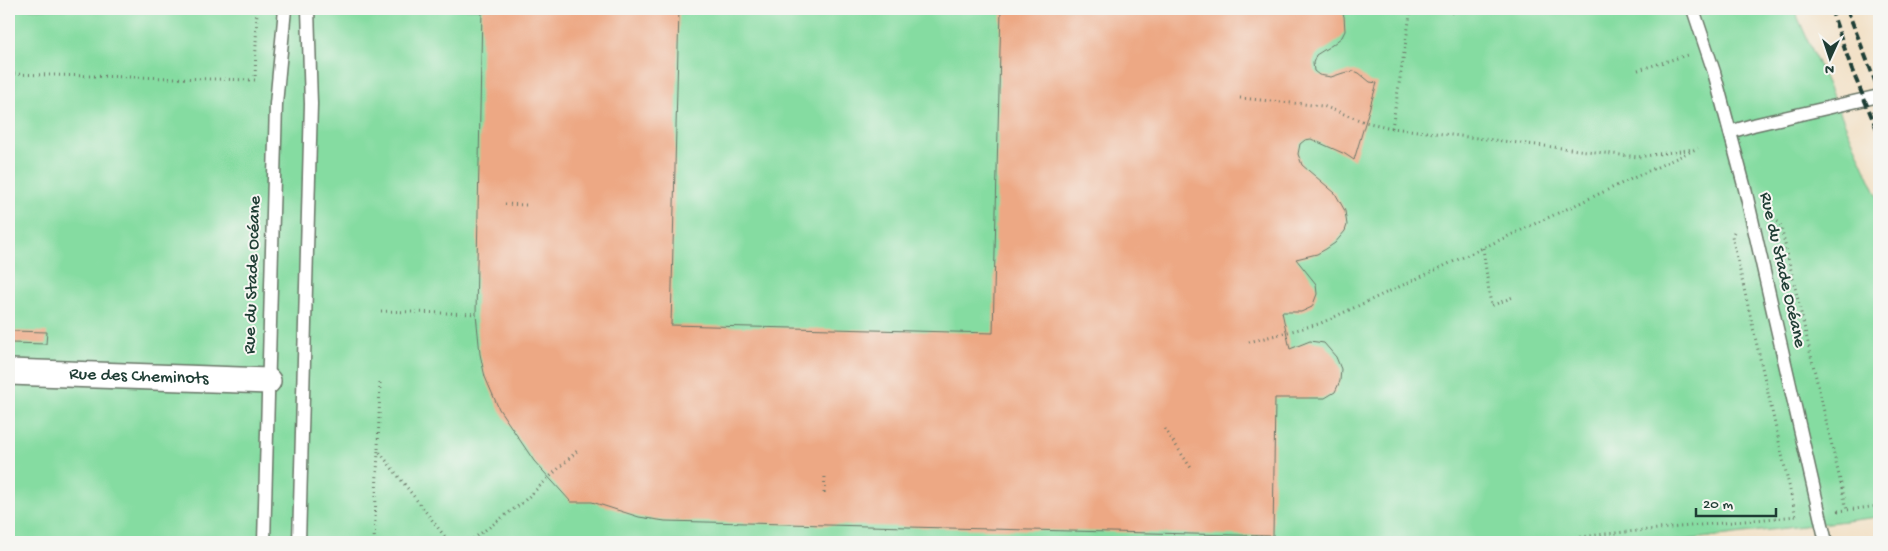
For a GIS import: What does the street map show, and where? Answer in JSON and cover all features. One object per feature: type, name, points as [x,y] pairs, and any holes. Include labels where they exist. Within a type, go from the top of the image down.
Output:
[{"type":"street","name":"Rue des Cheminots","points":[[9,372],[268,381]]},
{"type":"lane","name":"Rue du Stade Océane","points":[[264,542],[276,104],[284,9]]},
{"type":"lane","points":[[299,542],[311,104],[308,9]]},
{"type":"lane","name":"Rue du Stade Océane","points":[[1693,9],[1707,49],[1750,210],[1826,542]]},
{"type":"lane","points":[[1730,132],[1879,96]]},
{"type":"path","points":[[9,74],[255,80],[257,9]]},
{"type":"path","points":[[1392,128],[1411,9]]},
{"type":"path","points":[[1451,13],[1460,9]]},
{"type":"path","points":[[1638,70],[1707,49]]},
{"type":"path","points":[[1240,98],[1323,106],[1365,122],[1392,128],[1638,157],[1698,148],[1319,324],[1250,342]]},
{"type":"path","points":[[505,204],[527,205]]},
{"type":"path","points":[[1796,516],[1732,236],[1750,210],[1780,222],[1847,510]]},
{"type":"path","points":[[1483,248],[1491,306],[1513,297]]},
{"type":"path","points":[[381,312],[476,314]]},
{"type":"path","points":[[374,542],[380,383]]},
{"type":"path","points":[[1165,429],[1191,468]]},
{"type":"path","points":[[378,450],[449,542]]},
{"type":"path","points":[[469,542],[522,503],[577,451]]},
{"type":"path","points":[[824,493],[825,476]]},
{"type":"path","points":[[1541,542],[1605,534],[1820,514],[1879,506]]},
{"type":"green space","points":[[9,9],[1794,9],[1879,200],[1879,517],[1668,542],[9,542]]},
{"type":"building","points":[[482,9],[679,9],[671,325],[993,333],[1001,9],[1339,9],[1344,16],[1345,31],[1342,37],[1316,55],[1313,63],[1314,71],[1319,75],[1331,77],[1354,71],[1370,82],[1377,83],[1354,160],[1311,139],[1305,140],[1300,144],[1298,154],[1302,165],[1335,193],[1345,211],[1347,225],[1345,231],[1335,243],[1326,249],[1317,254],[1296,259],[1316,284],[1317,294],[1312,307],[1301,312],[1282,312],[1290,349],[1310,341],[1324,343],[1336,357],[1341,369],[1340,381],[1335,392],[1325,398],[1275,398],[1273,536],[665,521],[639,517],[592,502],[571,502],[534,461],[499,409],[485,377],[480,354],[476,314]]},
{"type":"building","points":[[12,331],[47,332],[46,344],[11,343]]},
{"type":"railway","points":[[1831,9],[1852,70],[1879,134]]},
{"type":"railway","points":[[1847,9],[1879,91]]}]
